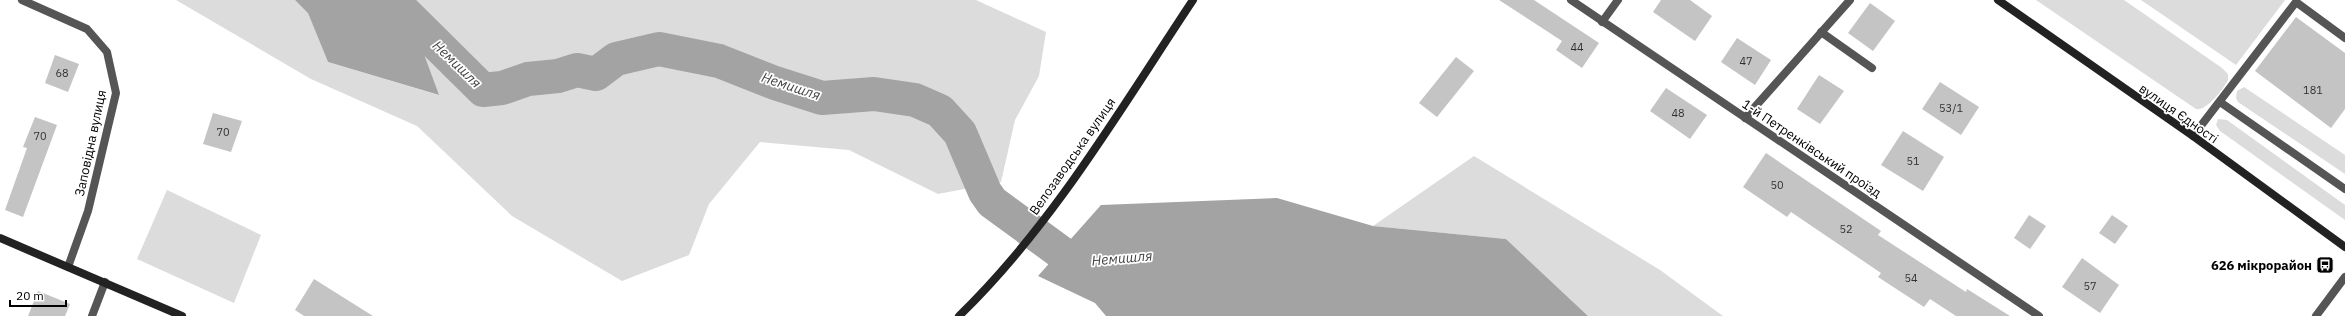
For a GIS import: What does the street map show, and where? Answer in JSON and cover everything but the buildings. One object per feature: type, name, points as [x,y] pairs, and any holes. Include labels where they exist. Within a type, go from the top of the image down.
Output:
[{"type":"street","name":"Заповідна вулиця","points":[[22,0],[88,29],[107,52],[116,93],[88,211],[68,267]]},
{"type":"street","name":"Велозаводська вулиця","points":[[958,316],[998,274],[1059,201],[1193,0]]},
{"type":"street","name":"1-й Петренківський проїзд","points":[[1570,0],[2039,316]]},
{"type":"street","points":[[1602,22],[1618,0]]},
{"type":"street","points":[[1745,118],[1850,0]]},
{"type":"street","name":"вулиця Єдності","points":[[1998,0],[2193,136],[2345,247]]},
{"type":"street","points":[[2193,136],[2298,1],[2345,38]]},
{"type":"street","points":[[1821,32],[1872,68]]},
{"type":"street","points":[[2220,102],[2345,189]]},
{"type":"street","points":[[0,238],[182,316]]},
{"type":"street","points":[[2316,316],[2345,277]]},
{"type":"street","points":[[92,316],[105,282]]},
{"type":"shaded area","points":[[176,0],[295,0],[308,12],[328,62],[438,95],[404,0],[976,0],[1046,32],[1039,76],[1015,120],[1001,182],[938,194],[849,150],[760,142],[709,204],[689,255],[622,281],[512,216],[417,126],[311,79]]},
{"type":"shaded area","points":[[2036,0],[2124,0],[2222,68],[2228,74],[2228,80],[2219,94],[2210,103],[2205,107],[2196,109]]},
{"type":"shaded area","points":[[2141,0],[2285,0],[2236,65]]},
{"type":"shaded area","points":[[2244,87],[2345,155],[2345,174],[2238,102],[2236,98],[2237,91]]},
{"type":"shaded area","points":[[2218,119],[2227,120],[2345,205],[2345,220],[2220,131],[2216,125]]},
{"type":"shaded area","points":[[1474,156],[1660,270],[1723,316],[1588,316],[1506,239],[1373,226]]},
{"type":"shaded area","points":[[167,190],[261,235],[234,303],[137,259]]},
{"type":"water","points":[[295,0],[404,0],[439,95],[328,62],[308,13]]},
{"type":"water","points":[[1277,198],[1373,226],[1506,239],[1588,316],[1106,316],[1095,303],[1038,276],[1101,205]]},
{"type":"waterway","name":"Немишля","points":[[392,0],[483,90],[502,88],[528,79],[558,76],[577,70],[596,74],[616,59],[659,49],[719,61],[775,83],[822,98],[874,94],[915,100],[940,111],[960,133],[985,192],[992,202],[1063,254],[1082,261],[1104,260]]},
{"type":"place","name":"626 мікрорайон","points":[[2325,265]]}]
